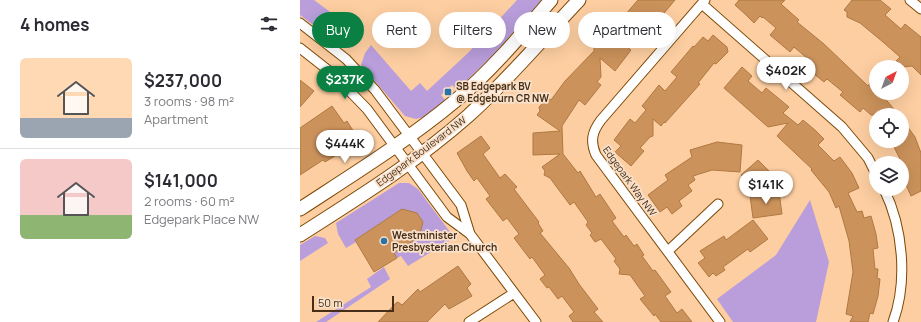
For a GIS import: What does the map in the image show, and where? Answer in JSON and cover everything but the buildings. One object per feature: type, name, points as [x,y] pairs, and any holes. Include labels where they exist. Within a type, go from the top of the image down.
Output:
[{"type":"street","name":"Edgepark Boulevard NW","points":[[305,206],[395,146],[456,101],[502,56],[551,0]]},
{"type":"street","name":"Edgepark Boulevard NW","points":[[300,235],[408,164],[467,116],[514,72],[579,0]]},
{"type":"street","points":[[910,0],[921,9]]},
{"type":"street","points":[[704,2],[842,127],[869,160]]},
{"type":"street","name":"Edgepark Way NW","points":[[704,2],[601,120],[592,134],[592,141],[596,155],[720,322]]},
{"type":"street","points":[[300,23],[336,51],[359,72],[375,90],[461,206],[470,234]]},
{"type":"street","points":[[300,48],[347,88],[367,109],[447,216],[470,234],[536,322]]},
{"type":"street","points":[[887,196],[891,206],[900,248],[900,294],[893,322]]},
{"type":"street","points":[[668,251],[718,204]]},
{"type":"street","points":[[305,206],[322,221]]},
{"type":"street","points":[[469,322],[514,293]]},
{"type":"shaded area","points":[[300,0],[314,0],[330,12],[312,12],[312,24],[300,15]]},
{"type":"shaded area","points":[[517,0],[542,0],[531,12],[514,12],[514,31],[506,40],[506,12]]},
{"type":"shaded area","points":[[371,45],[372,48],[411,91],[420,83],[427,91],[473,48],[499,48],[457,90],[452,85],[441,95],[445,100],[424,117],[416,119],[405,116],[361,65],[365,53]]},
{"type":"shaded area","points":[[399,183],[409,183],[418,189],[453,236],[449,241],[408,266],[401,256],[397,258],[394,253],[419,237],[423,222],[417,213],[402,209],[355,240],[356,242],[346,248],[338,234],[336,223]]},
{"type":"shaded area","points":[[810,200],[829,262],[816,322],[733,322],[717,299],[776,255]]},
{"type":"shaded area","points":[[315,236],[325,238],[328,243],[300,261],[300,245]]},
{"type":"shaded area","points":[[384,267],[390,279],[326,322],[316,322],[371,287],[367,279]]},
{"type":"place","name":"SB Edgepark BV @ Edgeburn CR NW","points":[[448,92]]},
{"type":"place","name":"Westminister Presbysterian Church","points":[[384,241]]}]
